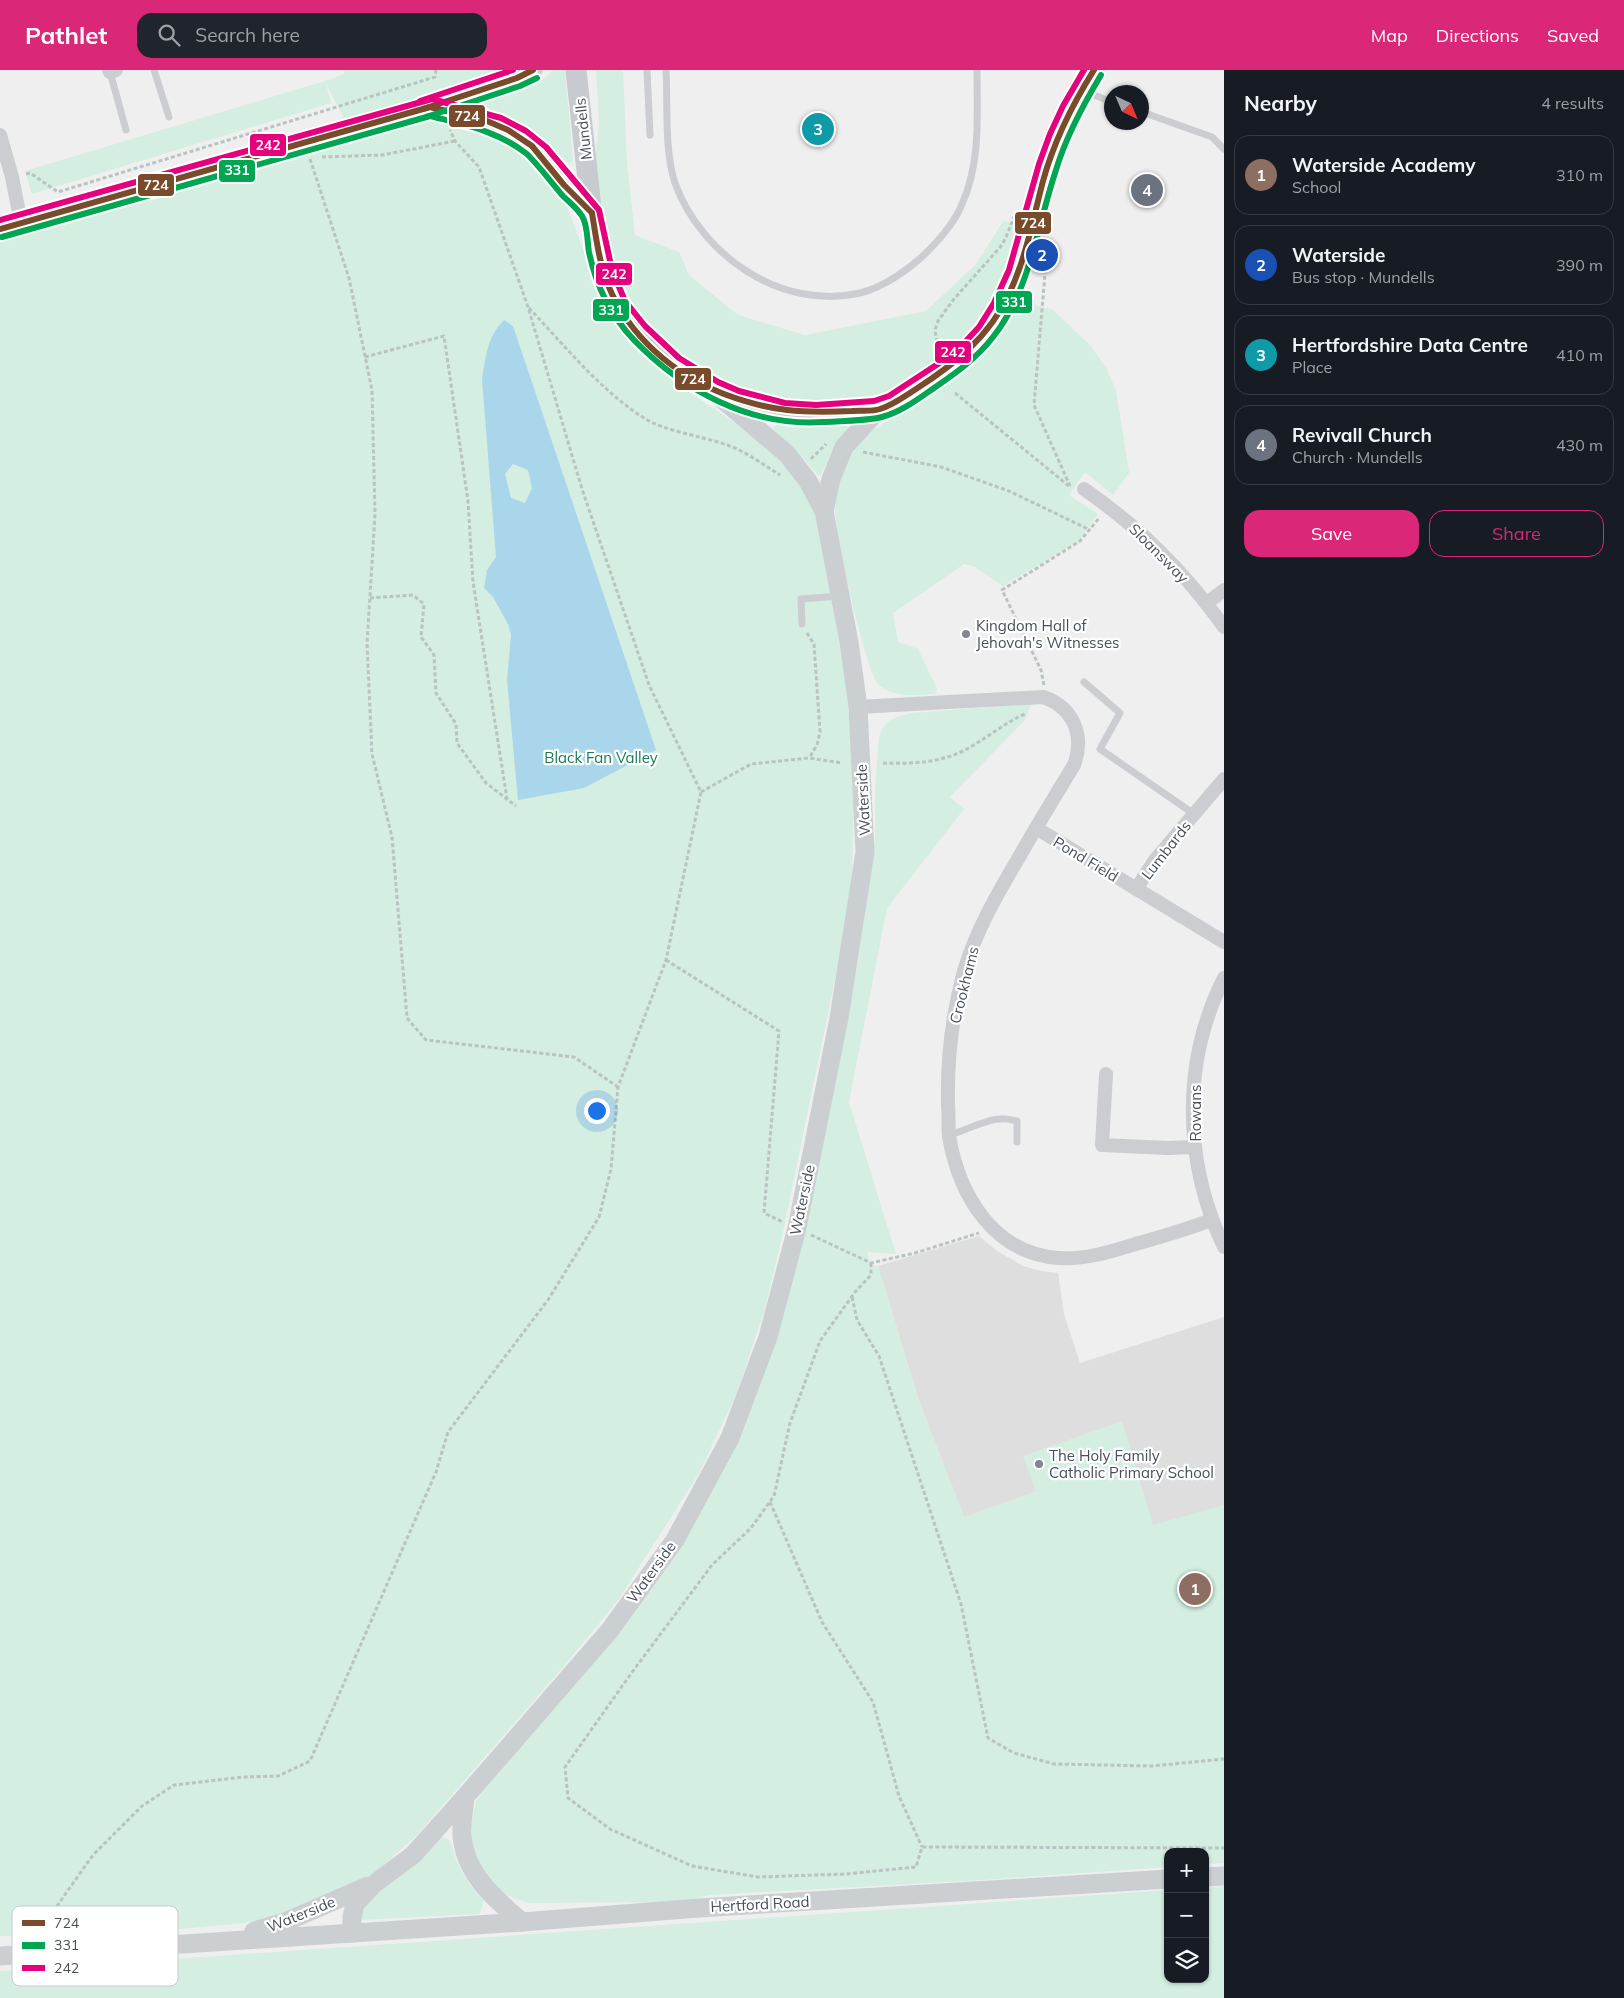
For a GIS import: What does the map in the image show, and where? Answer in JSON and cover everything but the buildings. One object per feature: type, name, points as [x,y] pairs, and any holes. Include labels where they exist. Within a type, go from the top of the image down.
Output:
[{"type":"main road","points":[[0,229],[430,107],[517,78],[533,70]]},
{"type":"main road","name":"Mundells","points":[[576,70],[592,213],[600,259],[608,285],[621,310],[642,338],[668,363],[690,378],[713,390],[756,406],[785,412],[814,414],[879,409],[896,402],[964,357],[991,325],[1009,295],[1031,232],[1043,181],[1054,146],[1066,117],[1094,70]]},
{"type":"main road","points":[[430,107],[488,121],[508,130],[532,146],[564,185],[592,213]]},
{"type":"main road","name":"Waterside","points":[[352,1933],[352,1917],[355,1904],[374,1884],[413,1855],[465,1797],[610,1630],[675,1540],[730,1438],[768,1337],[797,1228],[839,1018],[865,852],[858,707],[849,642],[824,511],[801,470],[766,436],[713,390]]},
{"type":"main road","name":"Waterside","points":[[824,511],[831,480],[844,448],[879,409]]},
{"type":"main road","points":[[465,1797],[462,1836],[468,1862],[480,1882],[522,1922]]},
{"type":"main road","points":[[1209,1877],[1224,1876]]},
{"type":"main road","name":"Hertford Road","points":[[227,1940],[1164,1879]]},
{"type":"main road","name":"Waterside","points":[[227,1940],[285,1922],[374,1884]]},
{"type":"main road","points":[[178,1943],[227,1940]]},
{"type":"street","points":[[0,135],[12,177],[21,223]]},
{"type":"street","name":"Sloansway","points":[[1084,489],[1109,506],[1145,536],[1185,577],[1224,627]]},
{"type":"street","points":[[1207,603],[1224,590]]},
{"type":"street","points":[[858,707],[1043,697]]},
{"type":"street","name":"Crookhams","points":[[1043,697],[1052,700],[1068,713],[1077,733],[1079,746],[1074,765],[1000,890],[976,937],[964,971],[950,1050],[948,1091],[949,1135],[960,1175],[970,1198],[992,1228],[1005,1240],[1022,1250],[1058,1258],[1091,1256],[1108,1252],[1211,1220]]},
{"type":"street","name":"Lumbards","points":[[1224,779],[1155,860],[1136,889],[1224,942]]},
{"type":"street","name":"Pond Field","points":[[1036,828],[1136,889]]},
{"type":"street","name":"Rowans","points":[[1224,978],[1207,1021],[1198,1052],[1193,1096],[1194,1147],[1202,1188],[1211,1220],[1224,1247]]},
{"type":"street","points":[[1106,1074],[1102,1145],[1168,1148],[1194,1147]]},
{"type":"lane","points":[[154,70],[169,117]]},
{"type":"lane","points":[[647,70],[650,135]]},
{"type":"lane","points":[[666,70],[669,162],[675,183],[692,218],[707,238],[724,255],[746,272],[781,288],[804,294],[831,296],[860,293],[888,281],[915,264],[940,239],[962,204],[976,159],[977,70]]},
{"type":"lane","points":[[112,71],[126,130]]},
{"type":"lane","points":[[1081,90],[1104,99]]},
{"type":"lane","points":[[1149,114],[1212,136],[1224,149]]},
{"type":"lane","points":[[802,624],[801,599],[840,596]]},
{"type":"lane","points":[[1084,682],[1120,713],[1100,749],[1194,814]]},
{"type":"lane","points":[[949,1135],[968,1130],[990,1120],[1001,1118],[1017,1121],[1017,1142]]},
{"type":"path","points":[[12,177],[30,173],[58,192],[435,77],[436,70]]},
{"type":"path","points":[[57,1906],[93,1855],[142,1806],[174,1785],[244,1777],[278,1776],[310,1761],[436,1472],[448,1432],[548,1300],[599,1217],[611,1168],[618,1087],[666,960],[701,792],[649,685],[582,490],[528,307],[479,167],[455,141],[448,127]]},
{"type":"path","points":[[455,141],[382,155],[310,157],[349,278],[372,390],[375,514],[367,644],[372,754],[392,837],[407,1018],[426,1040],[574,1057],[618,1087]]},
{"type":"path","points":[[937,342],[936,330],[938,321],[954,299],[1002,245],[1008,235],[1017,208]]},
{"type":"path","points":[[1046,255],[1034,405],[1070,486]]},
{"type":"path","points":[[528,307],[599,383],[645,419],[682,433],[726,444],[752,457],[791,481],[801,470]]},
{"type":"path","points":[[366,357],[444,336],[468,502],[473,582],[507,799]]},
{"type":"path","points":[[955,393],[1073,489],[1084,489]]},
{"type":"path","points":[[844,448],[941,467],[1009,491],[1090,530]]},
{"type":"path","points":[[1043,697],[1044,679],[1041,670],[1002,590],[1080,541],[1109,506]]},
{"type":"path","points":[[370,598],[413,595],[424,604],[421,637],[434,656],[436,693],[456,724],[457,743],[486,784],[516,806]]},
{"type":"path","points":[[802,624],[814,644],[820,732],[816,746],[809,758]]},
{"type":"path","points":[[883,763],[909,764],[938,760],[965,750],[1016,718],[1028,713]]},
{"type":"path","points":[[701,792],[751,764],[809,758],[842,763]]},
{"type":"path","points":[[666,960],[779,1031],[764,1213]]},
{"type":"path","points":[[797,1228],[871,1263],[915,1253],[992,1228]]},
{"type":"path","points":[[770,1501],[822,1622],[873,1702],[899,1796],[922,1847],[916,1867],[846,1874],[758,1878],[692,1866],[610,1830],[568,1798],[566,1767],[630,1675],[712,1566],[751,1528],[770,1501],[774,1496],[790,1423],[820,1341],[852,1297],[871,1275],[871,1263]]},
{"type":"path","points":[[852,1297],[857,1320],[879,1356],[961,1604],[988,1738],[1014,1753],[1054,1764],[1152,1766],[1224,1759]]},
{"type":"path","points":[[922,1847],[1224,1848]]},
{"type":"shaded area","name":"The Holy Family Catholic Primary School","points":[[979,1236],[997,1251],[1023,1266],[1058,1273],[1064,1314],[1080,1363],[1224,1317],[1224,1740],[964,1517],[919,1401],[878,1266]]},
{"type":"green space","points":[[344,70],[522,70],[346,122],[326,84],[331,103],[32,194],[25,171],[325,81],[344,74]]},
{"type":"green space","points":[[553,70],[565,70],[573,161],[569,164],[532,130],[484,106],[484,102],[488,99],[531,86]]},
{"type":"green space","points":[[596,70],[623,70],[627,163],[635,235],[679,252],[689,275],[738,315],[805,335],[926,311],[975,265],[1004,220],[1022,228],[1011,267],[996,299],[978,325],[957,348],[894,390],[849,402],[816,405],[782,403],[712,381],[677,356],[645,325],[629,300],[613,265],[603,235],[595,161],[599,122]]},
{"type":"green space","name":"Black Fan Valley","points":[[429,119],[453,121],[505,135],[530,153],[561,190],[602,300],[621,330],[647,359],[671,380],[767,444],[807,490],[815,514],[845,673],[854,801],[852,873],[839,960],[782,1237],[765,1309],[736,1395],[699,1473],[619,1599],[565,1665],[417,1835],[378,1870],[326,1899],[275,1916],[244,1923],[178,1929],[178,1906],[12,1906],[12,1936],[0,1936],[0,239]]},
{"type":"green space","points":[[1020,300],[1053,310],[1091,346],[1106,368],[1116,390],[1129,473],[1113,495],[1085,472],[1069,495],[1098,514],[1079,540],[1003,586],[975,567],[964,564],[893,613],[898,642],[918,649],[937,689],[936,694],[905,695],[890,692],[878,684],[872,672],[857,622],[843,559],[834,507],[834,493],[843,465],[850,451],[863,438],[932,392],[968,364],[1002,327]]},
{"type":"green space","points":[[780,423],[813,426],[844,423],[849,429],[834,448],[821,475],[818,475],[794,448],[774,430],[773,427]]},
{"type":"green space","points":[[1031,704],[1025,720],[950,797],[964,809],[887,908],[849,1102],[896,1254],[867,1252],[871,1265],[878,1266],[919,1401],[964,1517],[1036,1491],[1023,1456],[1122,1421],[1153,1525],[1224,1505],[1224,1863],[1209,1864],[1209,1848],[1164,1848],[1164,1867],[983,1880],[710,1895],[677,1902],[529,1903],[510,1896],[495,1887],[479,1866],[472,1841],[473,1814],[476,1801],[727,1458],[834,1079],[857,966],[869,885],[875,837],[875,790],[879,737],[882,729],[889,721],[911,713]]},
{"type":"green space","points":[[441,1837],[448,1839],[450,1842],[463,1874],[483,1900],[479,1914],[358,1920],[360,1908]]},
{"type":"green space","points":[[1224,1886],[1224,1998],[0,1998],[0,1971],[12,1970],[12,1986],[178,1986],[178,1959],[1164,1890],[1164,1983],[1209,1983],[1209,1888]]},
{"type":"water","points":[[504,320],[513,326],[656,750],[584,788],[518,800],[507,680],[511,635],[508,624],[493,597],[484,588],[487,570],[496,557],[482,379],[488,347],[498,326]],"holes":[[[513,464],[528,470],[532,488],[525,503],[511,498],[505,474]]]},
{"type":"transit line","name":"242","points":[[420,101],[513,70]]},
{"type":"transit line","name":"724","points":[[423,109],[517,78],[533,70]]},
{"type":"transit line","name":"242","points":[[0,220],[432,99],[501,118],[526,131],[546,147],[599,210],[612,270],[625,301],[645,326],[679,358],[718,382],[739,391],[785,403],[816,405],[874,401],[889,396],[944,360],[979,327],[994,303],[1009,270],[1039,164],[1050,134],[1063,106],[1084,70]]},
{"type":"transit line","name":"724","points":[[592,213],[602,267],[617,304],[640,337],[670,364],[687,376],[724,394],[772,408],[818,412],[870,411],[880,409],[890,405],[944,370],[970,348],[992,323],[1001,309],[1020,266],[1043,181],[1058,138],[1078,96],[1094,70]]},
{"type":"transit line","name":"331","points":[[2,237],[430,116],[493,134],[516,146],[532,159],[582,216],[592,265],[600,288],[611,310],[625,330],[653,358],[696,390],[744,412],[770,418],[796,422],[876,418],[903,409],[958,371],[987,345],[1006,318],[1025,278],[1060,157],[1081,109],[1101,75]]},
{"type":"transit line","name":"331","points":[[426,117],[520,86],[537,78]]},
{"type":"transit line","name":"724","points":[[0,229],[430,107],[487,121],[508,130],[532,146],[564,185],[592,213]]},
{"type":"place","name":"Hertfordshire Data Centre","points":[[818,129]]},
{"type":"place","name":"Revivall Church","points":[[1147,190]]},
{"type":"place","name":"Waterside","points":[[1042,255]]},
{"type":"place","name":"Kingdom Hall of Jehovah's Witnesses","points":[[966,634]]},
{"type":"place","name":"The Holy Family Catholic Primary School","points":[[1039,1464]]},
{"type":"place","name":"Waterside Academy","points":[[1195,1589]]}]
